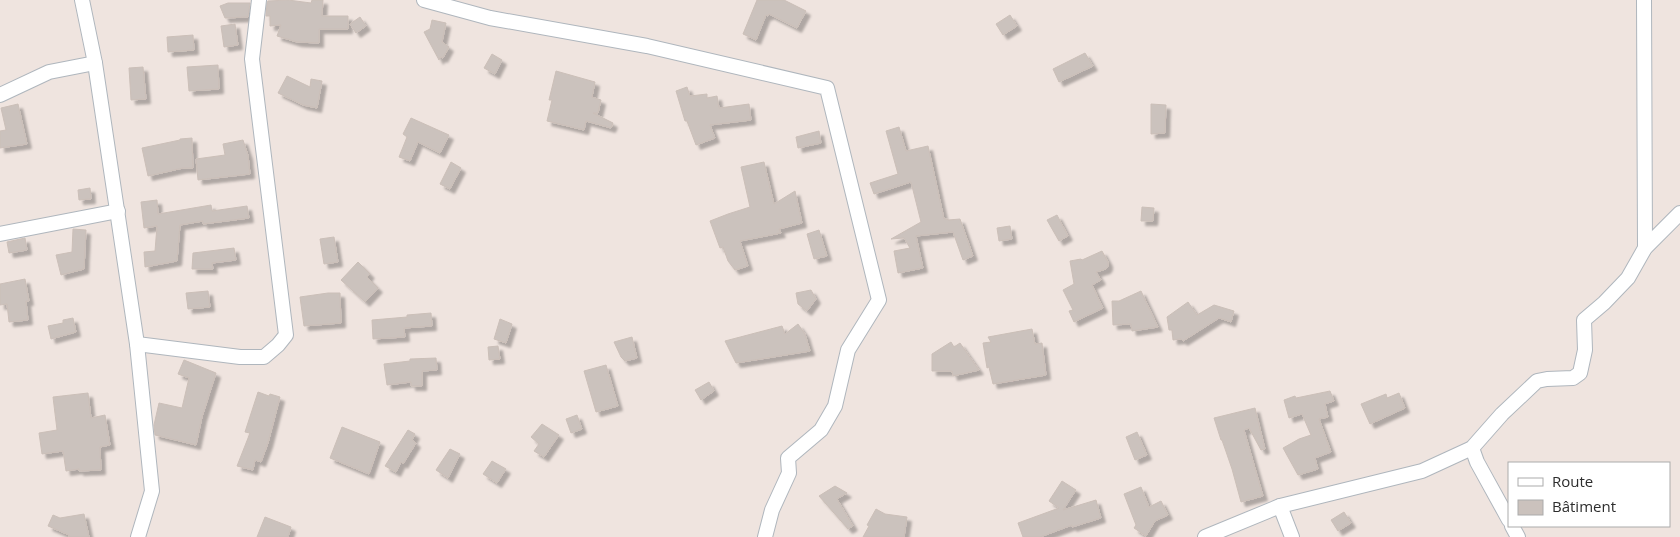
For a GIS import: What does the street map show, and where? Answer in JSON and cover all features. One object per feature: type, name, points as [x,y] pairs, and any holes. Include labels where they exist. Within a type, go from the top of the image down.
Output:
[{"type":"street","points":[[82,0],[95,63],[137,344],[152,491],[138,537]]},
{"type":"street","points":[[137,344],[240,357],[264,357],[286,335],[252,59],[259,0]]},
{"type":"street","points":[[424,0],[490,18],[647,46],[826,88],[879,300],[848,350],[835,406],[821,430],[788,458],[789,473],[772,510],[764,537]]},
{"type":"street","points":[[1644,0],[1645,248]]},
{"type":"street","points":[[0,95],[49,72],[95,63]]},
{"type":"street","points":[[0,234],[118,211]]},
{"type":"street","points":[[1205,537],[1280,506],[1422,471],[1472,448],[1502,414],[1537,381],[1573,378],[1580,373],[1585,350],[1584,320],[1604,303],[1628,278],[1645,248],[1680,213]]},
{"type":"street","points":[[1472,448],[1508,518]]},
{"type":"street","points":[[1280,506],[1292,537]]},
{"type":"building","points":[[288,0],[311,3],[312,0],[323,0],[322,16],[348,16],[348,29],[319,29],[319,43],[297,42],[277,36],[281,25],[270,26],[270,16],[266,16],[267,3],[268,1]]},
{"type":"building","points":[[757,0],[784,0],[806,11],[797,28],[769,14],[768,16],[766,15],[756,40],[743,34]]},
{"type":"building","points":[[228,3],[250,3],[248,17],[225,18],[220,6]]},
{"type":"building","points":[[1010,15],[1017,26],[1003,35],[996,24]]},
{"type":"building","points":[[360,17],[366,26],[356,33],[350,24]]},
{"type":"building","points":[[432,20],[446,23],[442,42],[449,47],[443,58],[440,57],[439,60],[424,32],[430,29]]},
{"type":"building","points":[[235,24],[238,45],[224,47],[221,26]]},
{"type":"building","points":[[193,35],[194,50],[168,52],[167,37]]},
{"type":"building","points":[[1085,53],[1093,66],[1059,82],[1053,69]]},
{"type":"building","points":[[492,54],[502,60],[495,74],[484,68]]},
{"type":"building","points":[[218,65],[219,89],[189,91],[187,67]]},
{"type":"building","points":[[143,67],[146,99],[131,100],[129,68]]},
{"type":"building","points":[[556,71],[595,82],[592,97],[601,100],[598,113],[593,113],[613,123],[611,128],[586,121],[584,130],[547,121],[552,100],[549,100]]},
{"type":"building","points":[[287,76],[310,87],[311,79],[322,81],[317,108],[303,105],[278,93]]},
{"type":"building","points":[[687,87],[690,96],[707,94],[707,98],[717,96],[719,108],[749,104],[751,120],[710,125],[715,138],[696,145],[687,121],[685,121],[676,91]]},
{"type":"building","points":[[18,104],[27,144],[0,148],[0,131],[6,130],[1,108]]},
{"type":"building","points":[[1151,104],[1166,105],[1165,133],[1151,134]]},
{"type":"building","points":[[411,118],[449,135],[440,153],[418,142],[410,161],[399,157],[407,137],[403,134]]},
{"type":"building","points":[[899,127],[906,151],[928,146],[944,219],[960,219],[973,256],[963,260],[953,232],[916,236],[923,268],[898,273],[894,251],[910,248],[904,238],[891,239],[921,222],[911,182],[874,194],[870,183],[898,174],[886,131]]},
{"type":"building","points":[[819,131],[821,143],[798,148],[796,137]]},
{"type":"building","points":[[192,138],[193,168],[183,168],[148,176],[142,148]]},
{"type":"building","points":[[243,140],[248,155],[250,174],[198,180],[196,159],[225,155],[223,144]]},
{"type":"building","points":[[451,162],[461,168],[450,189],[440,184]]},
{"type":"building","points":[[764,162],[774,204],[795,191],[802,223],[779,229],[781,233],[740,241],[748,266],[735,270],[728,261],[723,247],[720,248],[710,221],[750,207],[741,167]]},
{"type":"building","points":[[90,188],[91,199],[79,200],[78,190]]},
{"type":"building","points":[[157,200],[158,214],[211,205],[212,211],[247,206],[249,218],[203,224],[203,221],[180,225],[177,261],[145,267],[144,252],[155,251],[157,226],[144,228],[141,202]]},
{"type":"building","points":[[1142,207],[1154,208],[1153,221],[1141,221]]},
{"type":"building","points":[[1057,215],[1068,236],[1059,241],[1047,220]]},
{"type":"building","points":[[1010,226],[1012,239],[999,241],[997,228]]},
{"type":"building","points":[[73,229],[86,230],[84,269],[61,275],[56,255],[72,252]]},
{"type":"building","points":[[819,230],[827,256],[814,259],[807,234]]},
{"type":"building","points":[[334,237],[338,262],[324,264],[320,239]]},
{"type":"building","points":[[25,238],[27,250],[9,253],[7,242]]},
{"type":"building","points":[[234,248],[236,260],[212,263],[213,269],[192,269],[193,253]]},
{"type":"building","points":[[1102,251],[1108,266],[1106,269],[1096,272],[1101,280],[1092,285],[1103,308],[1074,322],[1069,311],[1073,310],[1063,290],[1074,284],[1070,261],[1082,260]]},
{"type":"building","points":[[358,262],[370,274],[367,277],[378,288],[365,302],[341,280]]},
{"type":"building","points":[[25,279],[29,301],[26,301],[28,320],[9,322],[7,304],[0,305],[0,284]]},
{"type":"building","points":[[811,290],[816,299],[807,311],[798,304],[796,293]]},
{"type":"building","points":[[208,291],[210,307],[188,309],[186,293]]},
{"type":"building","points":[[1141,291],[1158,327],[1132,331],[1131,324],[1113,325],[1112,301],[1119,301]]},
{"type":"building","points":[[340,293],[341,323],[304,326],[300,297]]},
{"type":"building","points":[[1188,302],[1197,315],[1214,305],[1234,311],[1231,322],[1219,318],[1183,341],[1181,339],[1173,340],[1172,330],[1169,330],[1167,317]]},
{"type":"building","points":[[431,313],[432,326],[404,328],[405,337],[373,339],[372,320]]},
{"type":"building","points":[[73,318],[76,332],[51,339],[48,326],[63,323],[63,320]]},
{"type":"building","points":[[500,319],[512,324],[506,343],[494,339]]},
{"type":"building","points":[[798,324],[805,334],[810,351],[736,363],[725,341],[782,326],[785,334]]},
{"type":"building","points":[[1032,329],[1035,344],[1042,343],[1046,375],[993,384],[989,367],[987,368],[983,343],[991,342],[988,337]]},
{"type":"building","points":[[632,337],[637,358],[625,361],[614,342]]},
{"type":"building","points":[[951,342],[954,347],[960,343],[979,370],[953,376],[952,371],[932,371],[932,354]]},
{"type":"building","points":[[498,346],[500,359],[489,360],[488,347]]},
{"type":"building","points":[[436,358],[437,370],[422,371],[422,386],[411,386],[411,382],[387,385],[384,364],[410,361],[410,359]]},
{"type":"building","points":[[184,360],[216,373],[202,417],[196,445],[155,435],[154,425],[159,403],[182,408],[189,378],[178,374]]},
{"type":"building","points":[[606,365],[618,406],[596,412],[584,371]]},
{"type":"building","points":[[709,382],[714,391],[701,400],[695,390]]},
{"type":"building","points":[[1330,391],[1334,401],[1325,404],[1328,417],[1319,419],[1331,452],[1315,458],[1318,469],[1298,475],[1283,448],[1311,435],[1302,414],[1289,418],[1284,400],[1295,396],[1296,398]]},
{"type":"building","points":[[258,392],[280,397],[261,462],[255,460],[253,470],[237,466],[250,433],[245,432]]},
{"type":"building","points":[[88,393],[91,418],[105,415],[110,445],[100,447],[101,470],[79,471],[79,469],[66,471],[63,451],[42,454],[39,433],[57,430],[53,397]]},
{"type":"building","points":[[1399,393],[1405,408],[1370,424],[1361,404],[1386,394],[1387,398]]},
{"type":"building","points":[[1255,408],[1265,449],[1261,450],[1249,428],[1244,430],[1263,496],[1241,502],[1232,469],[1214,418]]},
{"type":"building","points":[[577,415],[582,429],[571,433],[566,419]]},
{"type":"building","points":[[542,424],[559,435],[544,457],[534,451],[539,444],[531,437]]},
{"type":"building","points":[[342,427],[380,442],[369,474],[330,458]]},
{"type":"building","points":[[408,430],[415,434],[412,440],[416,443],[403,464],[401,462],[396,472],[385,466]]},
{"type":"building","points":[[1137,432],[1147,455],[1135,460],[1126,437]]},
{"type":"building","points":[[450,449],[460,454],[448,478],[436,470]]},
{"type":"building","points":[[492,461],[506,469],[497,483],[483,474]]},
{"type":"building","points":[[1062,481],[1076,490],[1063,510],[1096,500],[1101,518],[1072,527],[1072,525],[1040,537],[1023,537],[1018,523],[1059,508],[1049,501]]},
{"type":"building","points":[[835,486],[847,493],[837,499],[853,526],[848,529],[819,496]]},
{"type":"building","points":[[1141,487],[1149,507],[1161,501],[1168,515],[1155,521],[1146,536],[1134,528],[1136,525],[1124,494]]},
{"type":"building","points":[[876,509],[885,514],[907,517],[904,537],[863,537]]},
{"type":"building","points":[[1344,512],[1351,523],[1338,531],[1331,520]]},
{"type":"building","points":[[84,514],[89,537],[69,537],[69,535],[48,526],[53,515],[60,518]]},
{"type":"building","points":[[265,517],[291,527],[288,537],[257,537]]}]
